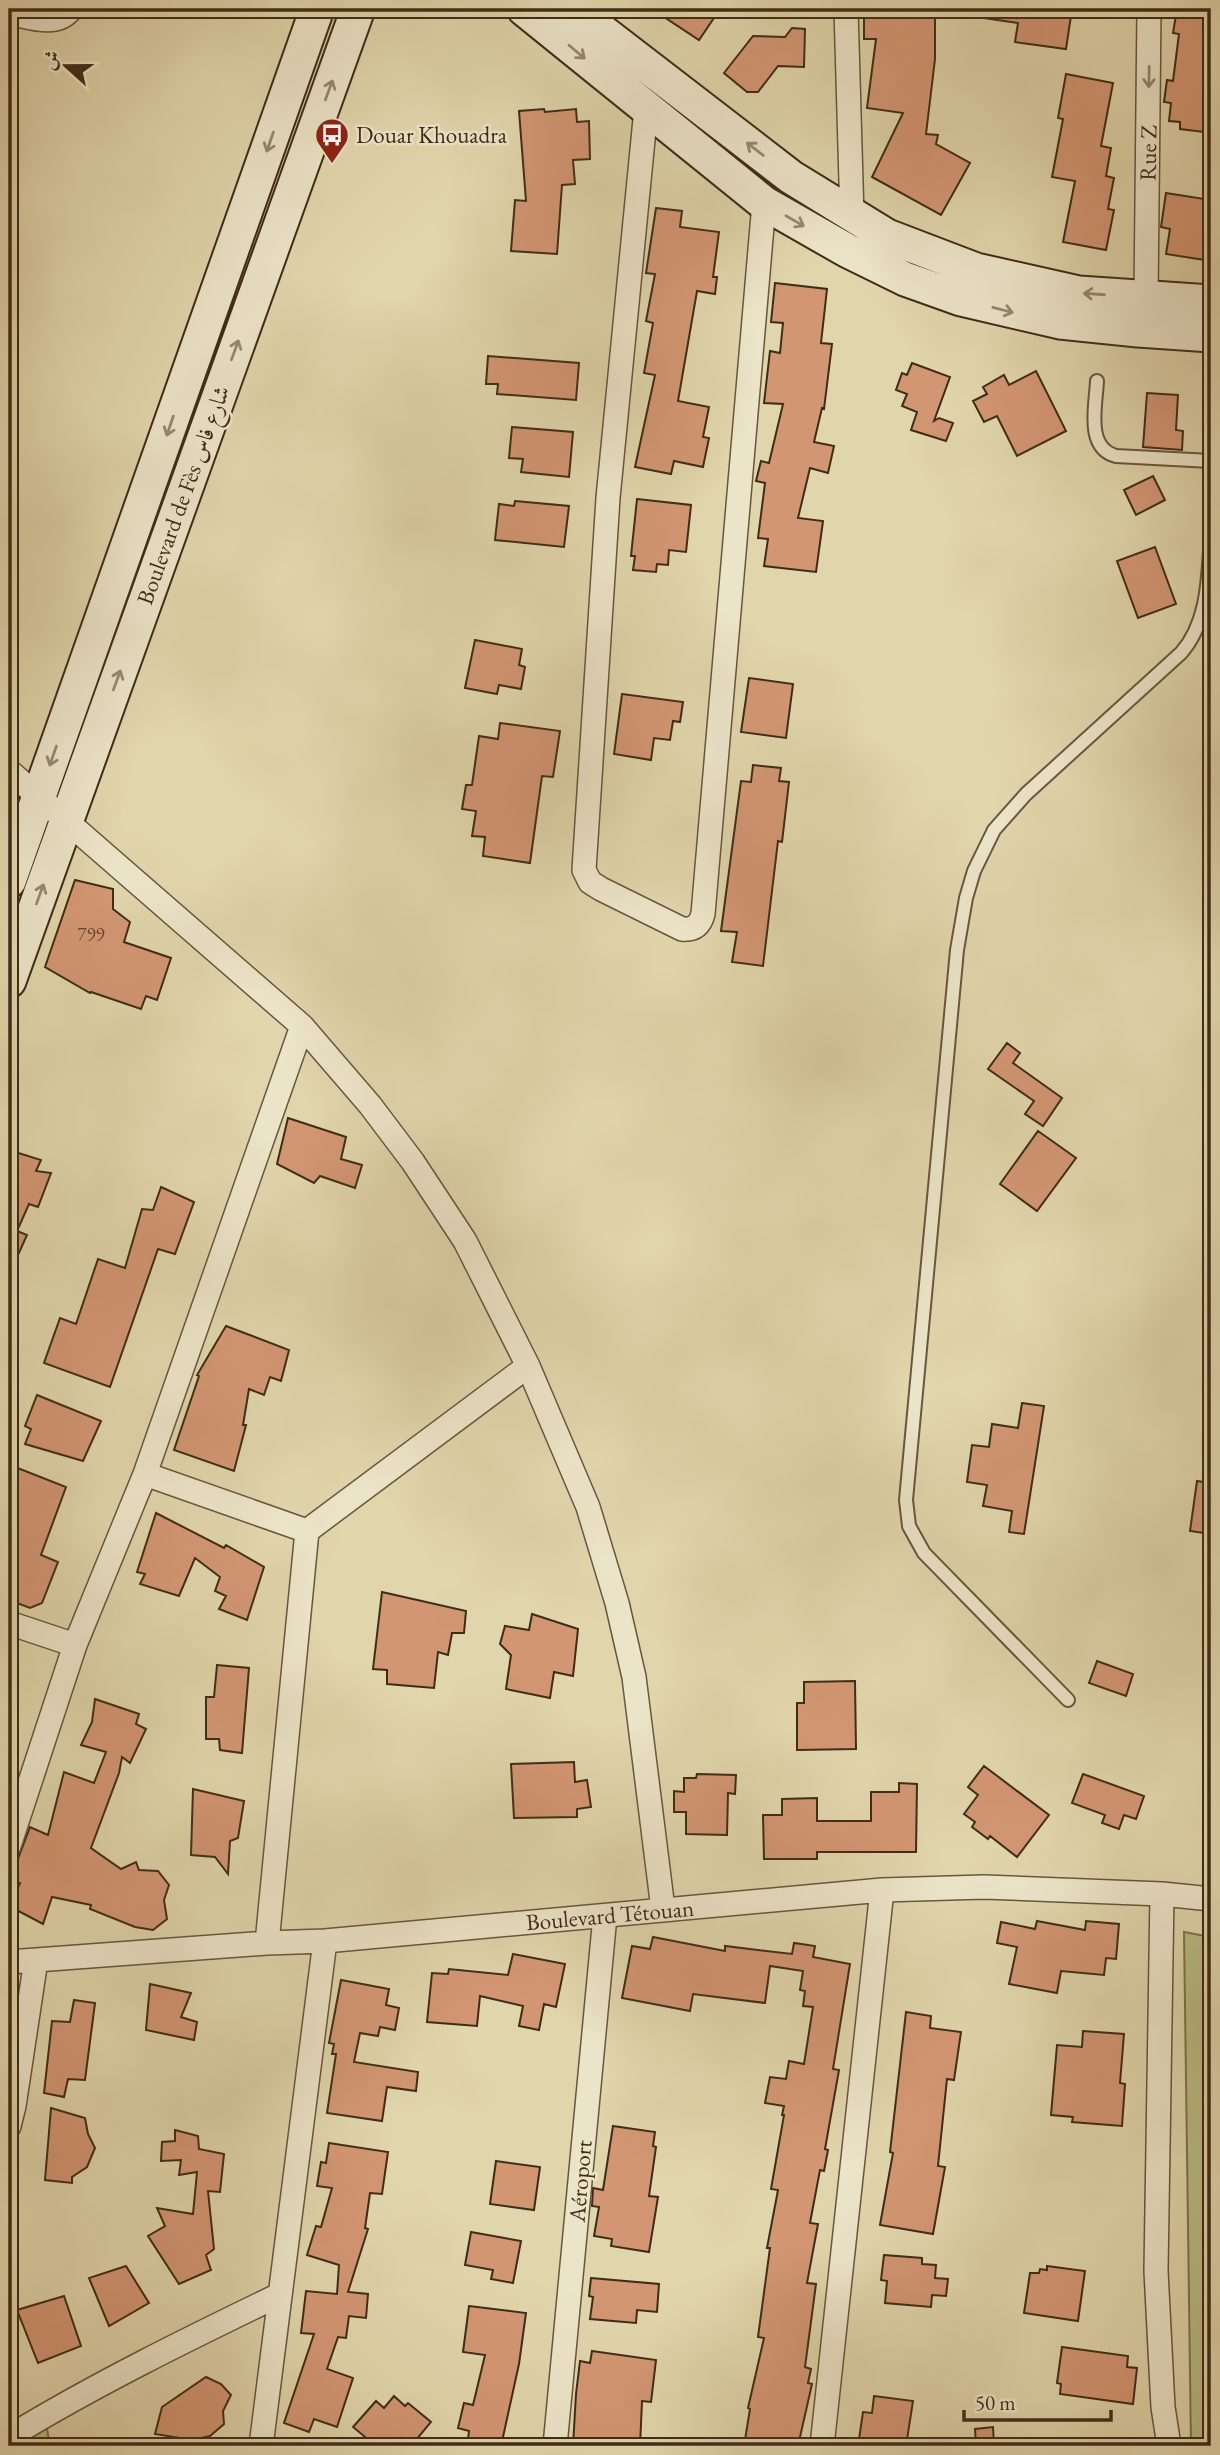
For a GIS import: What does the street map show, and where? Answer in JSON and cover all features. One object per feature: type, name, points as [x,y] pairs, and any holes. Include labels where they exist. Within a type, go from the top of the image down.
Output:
[{"type":"main road","name":"Boulevard de Fès شارع فاس","points":[[9,881],[317,9]]},
{"type":"main road","name":"Boulevard de Fès شارع فاس","points":[[9,981],[358,9]]},
{"type":"main road","points":[[524,9],[764,203],[848,251],[905,279],[961,299],[1060,322],[1211,335]]},
{"type":"main road","points":[[573,9],[791,177],[852,217],[887,236],[976,270],[1079,293],[1211,302]]},
{"type":"street","points":[[11,19],[52,21],[71,9]]},
{"type":"street","points":[[846,9],[852,217]]},
{"type":"street","name":"Rue Z","points":[[1146,298],[1149,9]]},
{"type":"street","points":[[646,109],[608,498],[584,870],[590,882],[601,889],[682,929],[697,926],[703,914],[764,203]]},
{"type":"street","points":[[9,771],[302,1027],[370,1105],[465,1241],[528,1366],[588,1507],[617,1603],[634,1677],[663,1909]]},
{"type":"street","points":[[9,1846],[75,1645],[145,1474],[302,1027]]},
{"type":"street","points":[[267,1943],[307,1531],[528,1366]]},
{"type":"street","points":[[145,1474],[307,1531]]},
{"type":"street","points":[[9,1623],[75,1645]]},
{"type":"street","name":"Boulevard Tétouan","points":[[9,1962],[325,1941],[882,1891],[984,1887],[1162,1894],[1211,1899]]},
{"type":"street","points":[[822,2446],[882,1891]]},
{"type":"street","points":[[1162,1894],[1156,2271],[1163,2407],[1169,2446]]},
{"type":"street","name":"Aéroport","points":[[555,2446],[606,1916]]},
{"type":"street","points":[[261,2446],[325,1941]]},
{"type":"street","points":[[9,2126],[36,1960]]},
{"type":"street","points":[[9,2437],[50,2411],[279,2295]]},
{"type":"lane","points":[[1097,381],[1096,439],[1103,451],[1116,456],[1211,461]]},
{"type":"lane","points":[[1068,1700],[940,1572],[914,1539],[907,1514],[905,1500],[957,950],[966,898],[974,872],[994,830],[1026,794],[1192,640],[1203,612],[1211,536]]},
{"type":"green space","points":[[1184,1932],[1211,1937],[1211,2446],[1191,2446]]},
{"type":"green space","points":[[46,2423],[50,2446],[9,2446]]},
{"type":"building","points":[[652,9],[720,9],[699,40]]},
{"type":"building","points":[[864,9],[935,11],[935,59],[926,134],[938,135],[936,144],[970,163],[941,215],[872,177],[903,113],[867,108],[876,39],[864,39]]},
{"type":"building","points":[[984,9],[1072,9],[1066,49],[1015,42],[1018,23],[983,18]]},
{"type":"building","points":[[1177,9],[1211,9],[1211,75],[1204,132],[1180,129],[1180,122],[1169,121],[1171,103],[1164,102],[1167,80],[1173,81],[1179,34],[1173,33]]},
{"type":"building","points":[[792,28],[805,29],[804,67],[778,66],[758,92],[747,92],[724,73],[753,36],[785,37]]},
{"type":"building","points":[[1066,74],[1113,83],[1101,146],[1111,148],[1106,176],[1114,178],[1108,209],[1114,210],[1106,250],[1063,242],[1075,181],[1052,177],[1063,119],[1058,118]]},
{"type":"building","points":[[544,109],[545,112],[576,109],[577,122],[589,121],[590,159],[573,160],[575,184],[562,185],[557,254],[511,251],[515,200],[526,201],[519,111]]},
{"type":"building","points":[[1166,193],[1211,200],[1211,261],[1166,254],[1170,229],[1161,227]]},
{"type":"building","points":[[656,208],[682,211],[680,227],[719,232],[713,277],[717,277],[715,294],[697,291],[678,401],[709,407],[703,437],[709,438],[703,467],[674,461],[671,474],[635,467],[655,375],[644,373],[653,323],[646,321],[655,274],[646,273]]},
{"type":"building","points":[[775,283],[827,289],[821,343],[832,344],[824,409],[822,408],[814,442],[834,446],[828,473],[810,468],[798,518],[823,521],[816,572],[764,566],[768,539],[758,538],[765,483],[756,481],[761,461],[769,463],[783,404],[764,403],[770,351],[780,353],[783,323],[771,322]]},
{"type":"building","points":[[488,356],[579,363],[576,400],[497,394],[498,384],[486,384]]},
{"type":"building","points":[[912,363],[950,377],[934,421],[939,418],[953,423],[946,441],[911,430],[917,412],[902,406],[907,394],[896,390],[902,373],[907,375]]},
{"type":"building","points":[[1036,371],[1066,431],[1017,456],[997,416],[984,422],[973,401],[987,394],[983,387],[1004,375],[1009,385]]},
{"type":"building","points":[[1147,393],[1178,395],[1176,430],[1183,431],[1182,450],[1143,447]]},
{"type":"building","points":[[512,427],[573,432],[569,477],[521,472],[523,459],[509,458]]},
{"type":"building","points":[[1153,476],[1165,500],[1136,515],[1124,490]]},
{"type":"building","points":[[637,499],[691,505],[686,552],[669,550],[668,565],[657,564],[656,572],[633,570],[635,556],[631,556]]},
{"type":"building","points":[[515,501],[569,506],[564,547],[495,540],[499,504],[514,506]]},
{"type":"building","points":[[1155,547],[1176,604],[1138,618],[1117,561]]},
{"type":"building","points":[[475,640],[522,649],[519,665],[525,667],[521,689],[499,685],[497,694],[465,688]]},
{"type":"building","points":[[749,678],[793,684],[786,738],[741,732]]},
{"type":"building","points":[[622,694],[683,702],[680,722],[673,721],[670,740],[654,738],[651,760],[614,754]]},
{"type":"building","points":[[500,723],[560,731],[553,777],[542,776],[530,863],[483,856],[485,837],[472,836],[476,811],[462,809],[466,785],[472,785],[479,736],[498,739]]},
{"type":"building","points":[[753,765],[781,768],[779,781],[789,782],[782,842],[778,841],[763,966],[732,962],[737,932],[721,931],[741,781],[751,782]]},
{"type":"building","points":[[75,880],[113,889],[113,909],[130,922],[124,942],[171,958],[157,1000],[146,996],[141,1009],[90,993],[45,967]]},
{"type":"building","points":[[1007,1043],[1020,1053],[1013,1063],[1062,1098],[1043,1126],[1025,1114],[1034,1101],[988,1069]]},
{"type":"building","points":[[288,1118],[346,1137],[341,1159],[362,1165],[355,1188],[320,1176],[314,1183],[277,1164]]},
{"type":"building","points":[[1038,1131],[1076,1158],[1037,1211],[1000,1184]]},
{"type":"building","points":[[9,1150],[41,1160],[36,1171],[51,1173],[38,1207],[29,1204],[17,1231],[27,1235],[9,1275]]},
{"type":"building","points":[[161,1187],[194,1202],[175,1254],[158,1249],[110,1387],[44,1363],[60,1318],[76,1324],[98,1259],[125,1268],[142,1209],[153,1210]]},
{"type":"building","points":[[226,1326],[289,1350],[281,1381],[270,1377],[264,1395],[249,1389],[243,1425],[246,1425],[234,1471],[174,1450],[199,1376],[197,1375]]},
{"type":"building","points":[[37,1395],[101,1421],[83,1461],[25,1444],[31,1429],[25,1426]]},
{"type":"building","points":[[1022,1403],[1044,1406],[1024,1534],[1009,1532],[1012,1511],[983,1506],[987,1485],[967,1482],[972,1445],[989,1447],[992,1424],[1018,1428]]},
{"type":"building","points":[[15,1467],[66,1487],[41,1555],[58,1562],[42,1603],[30,1608],[9,1600],[9,1481]]},
{"type":"building","points":[[1197,1481],[1211,1483],[1211,1534],[1190,1531]]},
{"type":"building","points":[[156,1513],[224,1548],[226,1545],[264,1567],[247,1620],[219,1609],[226,1596],[215,1591],[220,1577],[195,1558],[179,1596],[140,1584],[145,1574],[137,1572]]},
{"type":"building","points":[[382,1592],[466,1611],[464,1633],[452,1633],[448,1655],[438,1652],[434,1688],[387,1684],[387,1670],[373,1669]]},
{"type":"building","points":[[532,1614],[578,1629],[573,1676],[554,1672],[550,1698],[506,1689],[511,1655],[500,1644],[505,1626],[529,1630]]},
{"type":"building","points":[[1097,1661],[1133,1674],[1126,1696],[1089,1683]]},
{"type":"building","points":[[217,1665],[249,1668],[242,1753],[220,1750],[219,1739],[206,1739],[206,1697],[214,1697]]},
{"type":"building","points":[[855,1681],[856,1749],[797,1750],[797,1703],[804,1703],[804,1682]]},
{"type":"building","points":[[95,1699],[139,1714],[136,1724],[146,1729],[130,1763],[122,1757],[119,1773],[91,1848],[121,1869],[136,1862],[139,1870],[158,1871],[169,1885],[164,1900],[167,1919],[153,1930],[135,1927],[90,1909],[91,1905],[52,1897],[43,1924],[9,1906],[20,1883],[10,1880],[30,1827],[48,1835],[64,1772],[94,1783],[106,1752],[81,1745],[92,1722]]},
{"type":"building","points":[[574,1762],[575,1782],[587,1780],[591,1807],[577,1809],[577,1817],[514,1818],[511,1764]]},
{"type":"building","points":[[984,1766],[1049,1815],[1017,1857],[990,1836],[988,1839],[972,1827],[975,1822],[964,1814],[978,1795],[968,1787]]},
{"type":"building","points":[[697,1774],[736,1775],[735,1794],[728,1793],[727,1835],[686,1834],[686,1812],[674,1812],[674,1791],[684,1792],[684,1778],[696,1778]]},
{"type":"building","points":[[1083,1774],[1144,1796],[1136,1819],[1124,1815],[1119,1829],[1102,1823],[1105,1815],[1072,1803]]},
{"type":"building","points":[[899,1783],[917,1784],[916,1852],[817,1852],[817,1859],[764,1859],[763,1815],[782,1815],[782,1799],[817,1798],[817,1821],[871,1821],[871,1792],[899,1792]]},
{"type":"building","points":[[193,1789],[244,1801],[238,1838],[230,1841],[228,1874],[215,1857],[191,1855]]},
{"type":"building","points":[[1037,1921],[1085,1930],[1086,1921],[1119,1924],[1116,1959],[1106,1958],[1104,1975],[1061,1971],[1057,1993],[1009,1984],[1017,1947],[997,1943],[1001,1922],[1035,1929]]},
{"type":"building","points":[[653,1937],[725,1951],[725,1946],[792,1954],[794,1943],[815,1946],[813,1957],[850,1964],[833,2069],[839,2070],[825,2149],[828,2150],[824,2171],[820,2170],[810,2223],[818,2224],[807,2283],[816,2284],[805,2367],[811,2369],[808,2383],[812,2384],[798,2446],[744,2446],[748,2408],[764,2338],[758,2337],[770,2248],[767,2248],[778,2190],[771,2189],[784,2115],[784,2106],[765,2103],[770,2077],[786,2079],[789,2061],[804,2064],[813,2007],[803,2006],[805,1991],[800,1990],[803,1971],[770,1966],[765,2003],[693,1994],[690,2011],[622,1998],[632,1946],[650,1949]]},
{"type":"building","points":[[513,1954],[565,1964],[556,2007],[544,2004],[539,2030],[519,2026],[523,2006],[480,1996],[477,2026],[427,2022],[432,1973],[448,1974],[449,1969],[508,1975]]},
{"type":"building","points":[[341,1980],[389,1989],[386,2005],[399,2008],[395,2030],[380,2027],[378,2036],[360,2033],[354,2062],[418,2072],[416,2091],[387,2087],[382,2121],[327,2113],[336,2054],[332,2054],[334,2044],[329,2043]]},
{"type":"building","points":[[150,1984],[191,1993],[181,2017],[197,2022],[194,2040],[146,2030]]},
{"type":"building","points":[[74,2000],[95,2003],[85,2080],[68,2079],[64,2097],[44,2093],[52,2021],[70,2022]]},
{"type":"building","points":[[906,2012],[931,2016],[930,2028],[961,2032],[954,2080],[947,2079],[938,2166],[945,2167],[933,2234],[880,2225],[893,2153],[890,2152]]},
{"type":"building","points":[[1083,2031],[1124,2034],[1120,2083],[1125,2084],[1122,2126],[1072,2122],[1073,2117],[1051,2115],[1057,2045],[1082,2047]]},
{"type":"building","points":[[51,2108],[85,2118],[88,2134],[95,2148],[87,2167],[72,2177],[72,2183],[45,2180]]},
{"type":"building","points":[[613,2126],[655,2132],[653,2146],[656,2147],[649,2196],[658,2197],[649,2252],[611,2246],[612,2239],[594,2236],[599,2207],[592,2206],[593,2188],[603,2190]]},
{"type":"building","points":[[175,2130],[198,2136],[199,2149],[224,2154],[220,2192],[208,2191],[214,2249],[206,2255],[211,2270],[179,2284],[148,2236],[165,2226],[157,2208],[193,2214],[197,2172],[179,2175],[181,2160],[161,2161],[162,2142],[175,2141]]},
{"type":"building","points":[[329,2143],[388,2152],[382,2194],[370,2193],[365,2228],[368,2229],[348,2292],[368,2294],[366,2318],[349,2316],[346,2338],[338,2337],[327,2369],[353,2378],[337,2427],[314,2419],[309,2432],[284,2423],[314,2334],[301,2333],[306,2291],[337,2294],[339,2265],[307,2255],[316,2226],[321,2227],[332,2188],[317,2186],[321,2162],[326,2163]]},
{"type":"building","points":[[496,2161],[540,2167],[534,2210],[490,2204]]},
{"type":"building","points":[[471,2232],[521,2241],[513,2283],[491,2279],[493,2270],[465,2265]]},
{"type":"building","points":[[884,2255],[922,2258],[922,2264],[936,2265],[935,2278],[948,2279],[946,2296],[932,2295],[931,2307],[885,2303],[887,2281],[881,2280]]},
{"type":"building","points":[[126,2266],[149,2303],[109,2326],[89,2278]]},
{"type":"building","points":[[1047,2266],[1085,2271],[1078,2321],[1024,2313],[1030,2273],[1039,2273],[1040,2269],[1047,2270]]},
{"type":"building","points":[[591,2278],[659,2284],[657,2312],[637,2310],[636,2323],[590,2319],[593,2297],[589,2296]]},
{"type":"building","points":[[64,2296],[81,2346],[38,2363],[17,2310]]},
{"type":"building","points":[[469,2306],[526,2313],[519,2364],[501,2446],[468,2439],[469,2431],[458,2428],[464,2403],[473,2405],[485,2355],[463,2352]]},
{"type":"building","points":[[1062,2347],[1128,2356],[1127,2367],[1137,2368],[1133,2404],[1060,2394],[1061,2384],[1057,2383]]},
{"type":"building","points":[[592,2351],[656,2360],[651,2402],[642,2401],[640,2446],[573,2446],[580,2361],[590,2363]]},
{"type":"building","points":[[206,2377],[221,2384],[231,2395],[223,2411],[224,2424],[210,2436],[192,2440],[155,2434],[162,2407]]},
{"type":"building","points":[[394,2396],[405,2406],[408,2403],[431,2422],[411,2446],[401,2438],[395,2446],[376,2446],[353,2427],[376,2401],[384,2408]]},
{"type":"building","points":[[874,2396],[913,2401],[906,2446],[858,2446],[863,2412],[872,2413]]},
{"type":"building","points":[[993,2427],[994,2446],[976,2446],[975,2429]]},
{"type":"place","name":"Douar Khouadra","points":[[332,165]]}]
